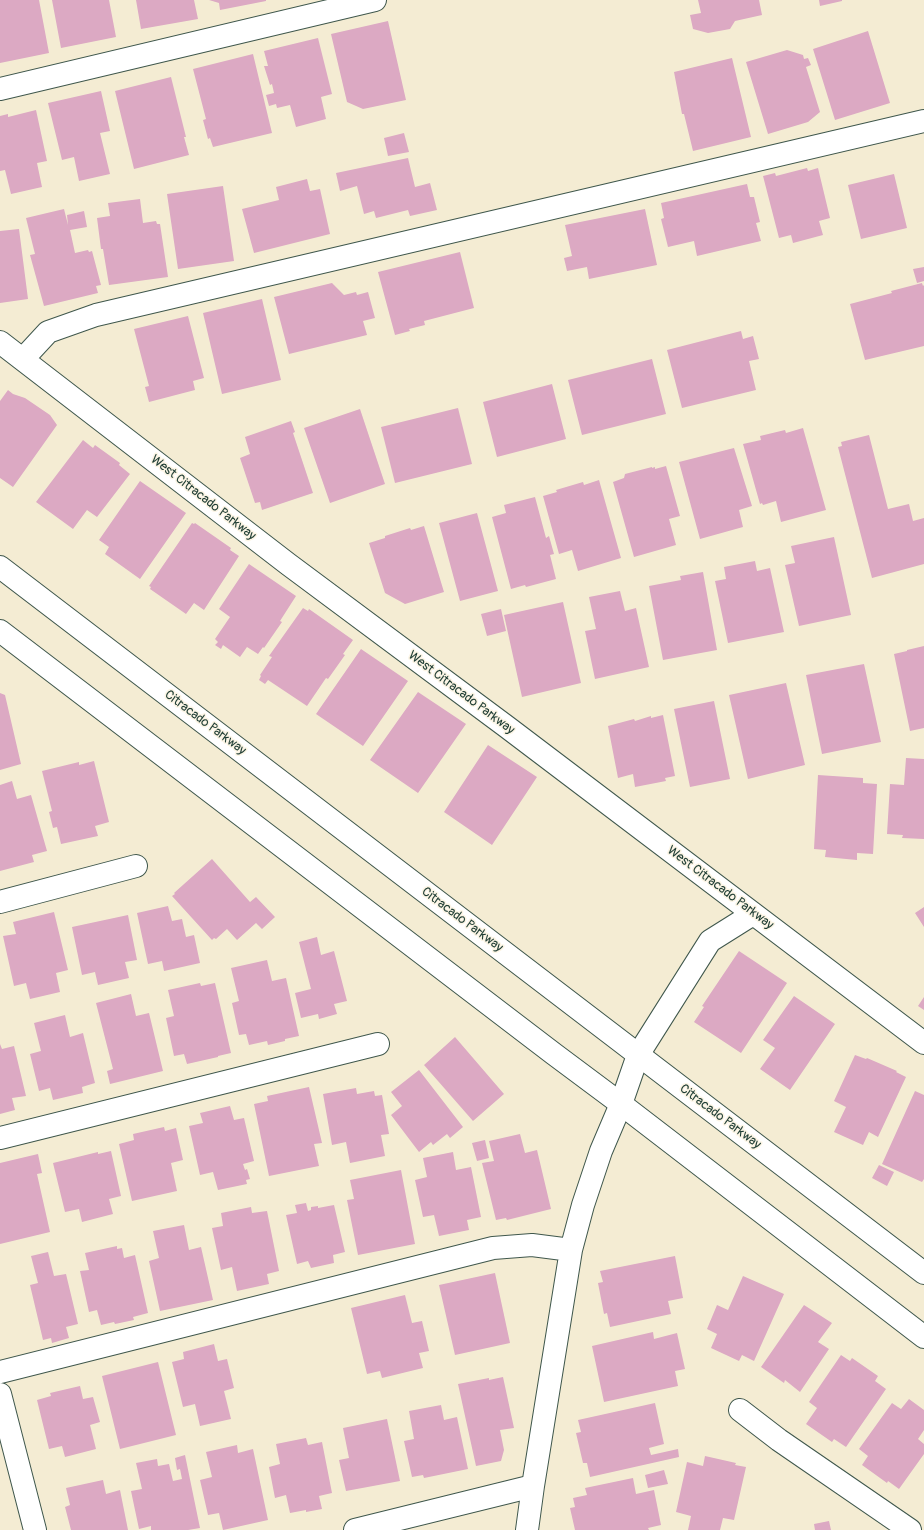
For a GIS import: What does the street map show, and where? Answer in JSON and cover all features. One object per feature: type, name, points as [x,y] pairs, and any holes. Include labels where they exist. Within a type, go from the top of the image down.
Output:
[{"type":"street","points":[[0,89],[375,0]]},
{"type":"street","points":[[23,359],[48,332],[96,315],[924,121]]},
{"type":"street","name":"West Citracado Parkway","points":[[0,342],[288,564],[508,727],[924,1043]]},
{"type":"street","name":"Citracado Parkway","points":[[0,567],[924,1273]]},
{"type":"street","points":[[0,631],[924,1337]]},
{"type":"street","points":[[0,902],[136,866]]},
{"type":"street","points":[[527,1530],[571,1250],[582,1205],[601,1151],[621,1104],[638,1055],[710,941],[753,914]]},
{"type":"street","points":[[0,1138],[378,1044]]},
{"type":"street","points":[[0,1372],[492,1248],[532,1245],[571,1250]]},
{"type":"street","points":[[1,1404],[35,1530]]},
{"type":"street","points":[[740,1410],[779,1440],[910,1530]]},
{"type":"street","points":[[356,1530],[533,1486]]},
{"type":"building","points":[[0,0],[39,0],[49,53],[0,63]]},
{"type":"building","points":[[52,0],[109,0],[116,37],[61,48]]},
{"type":"building","points":[[136,0],[194,0],[198,19],[141,29]]},
{"type":"building","points":[[209,0],[266,1],[220,10],[219,3]]},
{"type":"building","points":[[698,0],[759,0],[762,15],[735,21],[730,29],[708,33],[693,29],[690,15],[701,13]]},
{"type":"building","points":[[819,0],[842,0],[842,1],[820,6]]},
{"type":"building","points":[[388,21],[406,100],[363,109],[347,102],[331,34]]},
{"type":"building","points":[[868,31],[890,103],[835,120],[813,49]]},
{"type":"building","points":[[318,38],[332,94],[321,97],[326,119],[296,127],[290,105],[277,108],[276,104],[269,106],[266,95],[274,93],[272,84],[270,85],[264,66],[268,66],[264,51]]},
{"type":"building","points":[[787,50],[803,55],[804,59],[808,58],[811,65],[806,67],[820,112],[808,122],[768,134],[746,62]]},
{"type":"building","points":[[253,54],[272,133],[213,147],[210,138],[208,139],[203,120],[206,119],[193,69]]},
{"type":"building","points":[[732,58],[751,137],[693,151],[684,114],[682,114],[674,72]]},
{"type":"building","points":[[171,77],[189,155],[134,169],[115,91]]},
{"type":"building","points":[[101,91],[110,131],[100,133],[110,174],[79,181],[74,157],[62,160],[48,103]]},
{"type":"building","points":[[36,110],[47,161],[37,163],[42,187],[11,194],[5,170],[0,171],[0,116],[8,114],[8,117]]},
{"type":"building","points":[[404,133],[409,152],[388,156],[384,138]]},
{"type":"building","points":[[408,158],[415,187],[430,183],[437,210],[410,216],[408,210],[376,218],[374,211],[364,214],[357,186],[340,191],[336,173]]},
{"type":"building","points":[[807,168],[808,171],[818,168],[830,218],[819,221],[823,235],[793,243],[791,235],[779,238],[763,176],[775,173],[776,176]]},
{"type":"building","points":[[894,174],[907,228],[861,239],[848,185]]},
{"type":"building","points":[[307,179],[310,191],[320,189],[330,234],[254,253],[242,209],[279,200],[276,187]]},
{"type":"building","points":[[747,184],[750,197],[754,197],[760,222],[756,223],[761,241],[697,256],[694,241],[668,247],[661,219],[664,218],[661,203]]},
{"type":"building","points":[[223,186],[234,261],[178,269],[167,194]]},
{"type":"building","points":[[140,199],[143,223],[156,221],[157,224],[160,224],[168,277],[109,285],[103,249],[101,249],[97,218],[110,216],[108,203]]},
{"type":"building","points":[[64,209],[68,225],[67,215],[84,211],[87,227],[70,230],[75,253],[88,250],[89,252],[92,251],[101,285],[96,286],[98,293],[44,306],[30,255],[35,254],[26,218]]},
{"type":"building","points":[[645,209],[657,265],[589,279],[587,267],[567,271],[564,258],[572,256],[565,225]]},
{"type":"building","points":[[19,229],[28,299],[0,303],[0,231]]},
{"type":"building","points":[[460,252],[474,308],[424,321],[425,325],[409,329],[410,331],[395,335],[378,272]]},
{"type":"building","points":[[924,267],[924,281],[917,283],[913,269]]},
{"type":"building","points":[[332,283],[344,295],[356,292],[357,295],[368,292],[375,318],[363,321],[367,335],[289,354],[274,297]]},
{"type":"building","points":[[922,283],[923,286],[924,285],[924,346],[865,360],[850,304]]},
{"type":"building","points":[[262,299],[281,380],[222,394],[203,313]]},
{"type":"building","points":[[188,316],[204,378],[193,381],[195,390],[149,402],[145,387],[149,386],[134,329]]},
{"type":"building","points":[[741,331],[743,339],[753,336],[759,359],[749,361],[756,390],[682,408],[667,350]]},
{"type":"building","points":[[652,359],[666,414],[582,435],[568,380]]},
{"type":"building","points":[[552,384],[566,439],[497,457],[483,402]]},
{"type":"building","points":[[8,390],[13,394],[25,398],[50,415],[57,425],[13,487],[0,478],[0,401]]},
{"type":"building","points":[[458,408],[472,464],[395,483],[381,427]]},
{"type":"building","points":[[360,409],[385,484],[330,503],[304,428]]},
{"type":"building","points":[[291,421],[295,432],[293,433],[313,493],[262,510],[260,502],[255,503],[240,458],[250,454],[245,437]]},
{"type":"building","points":[[803,428],[826,510],[781,522],[776,501],[763,505],[762,503],[760,504],[743,444],[761,440],[760,436],[785,430],[786,433]]},
{"type":"building","points":[[869,435],[888,509],[909,504],[913,521],[924,518],[924,564],[872,578],[838,447],[842,446],[841,442]]},
{"type":"building","points":[[83,440],[93,448],[95,445],[120,463],[119,465],[130,474],[97,517],[87,510],[73,529],[36,502]]},
{"type":"building","points":[[734,448],[752,506],[739,510],[743,527],[700,539],[679,462]]},
{"type":"building","points":[[666,466],[680,516],[669,519],[676,545],[634,557],[613,482],[624,478],[625,474],[652,467],[655,467],[655,469]]},
{"type":"building","points":[[599,480],[621,558],[578,571],[572,550],[559,554],[543,496],[557,492],[556,490],[583,482],[584,485]]},
{"type":"building","points":[[140,481],[186,513],[140,579],[105,554],[109,547],[99,540]]},
{"type":"building","points":[[535,497],[546,538],[549,536],[554,554],[550,555],[556,579],[526,587],[525,585],[511,589],[492,517],[506,513],[504,505]]},
{"type":"building","points":[[477,513],[498,591],[460,601],[439,523]]},
{"type":"building","points":[[192,523],[195,523],[231,548],[230,550],[239,556],[204,610],[194,603],[186,614],[150,589],[151,587],[149,586]]},
{"type":"building","points":[[424,526],[444,592],[405,604],[385,593],[369,543],[410,528],[411,530]]},
{"type":"building","points":[[834,537],[851,615],[799,626],[785,565],[795,563],[791,546]]},
{"type":"building","points":[[755,561],[757,571],[770,568],[784,632],[728,643],[715,581],[726,579],[724,567]]},
{"type":"building","points":[[249,564],[296,596],[280,621],[282,622],[264,648],[263,647],[258,654],[247,647],[240,657],[223,645],[221,649],[215,645],[218,642],[215,639],[230,617],[219,609]]},
{"type":"building","points":[[703,572],[717,650],[663,660],[649,586],[681,580],[680,576]]},
{"type":"building","points":[[620,591],[625,611],[636,608],[649,667],[595,679],[585,631],[596,629],[589,597]]},
{"type":"building","points":[[563,602],[581,683],[522,697],[504,615]]},
{"type":"building","points":[[303,608],[308,611],[309,609],[353,640],[343,654],[345,655],[328,679],[326,678],[307,706],[268,680],[265,684],[259,680],[260,675],[272,657],[269,656]]},
{"type":"building","points":[[501,609],[506,631],[487,636],[481,614]]},
{"type":"building","points":[[924,646],[924,728],[910,731],[894,654]]},
{"type":"building","points":[[361,649],[408,681],[363,746],[316,714]]},
{"type":"building","points":[[864,664],[881,742],[822,754],[806,675]]},
{"type":"building","points":[[786,683],[805,765],[748,779],[729,695]]},
{"type":"building","points":[[418,692],[466,724],[418,793],[370,760]]},
{"type":"building","points":[[0,693],[5,695],[21,764],[0,770]]},
{"type":"building","points":[[714,701],[730,779],[690,787],[674,709]]},
{"type":"building","points":[[663,715],[675,776],[665,778],[666,781],[635,787],[633,774],[618,778],[608,726],[634,719],[635,721],[651,716],[651,718]]},
{"type":"building","points":[[488,745],[537,777],[492,845],[444,812]]},
{"type":"building","points":[[906,758],[924,759],[924,839],[902,838],[903,835],[887,834],[890,784],[904,785]]},
{"type":"building","points":[[94,761],[109,822],[95,826],[98,836],[61,844],[57,827],[53,828],[49,812],[52,811],[42,771],[79,762],[79,765]]},
{"type":"building","points":[[818,775],[863,778],[863,783],[877,784],[873,854],[857,853],[857,860],[825,857],[826,850],[814,849]]},
{"type":"building","points":[[12,781],[17,799],[31,795],[47,851],[32,855],[34,862],[0,871],[0,785]]},
{"type":"building","points":[[212,859],[250,902],[256,897],[275,917],[262,929],[256,923],[237,940],[227,929],[216,939],[214,938],[212,940],[172,896]]},
{"type":"building","points":[[168,906],[172,921],[182,919],[186,937],[194,935],[200,963],[164,971],[162,961],[148,964],[137,913]]},
{"type":"building","points":[[924,907],[924,927],[915,913]]},
{"type":"building","points":[[54,912],[68,970],[56,973],[60,992],[30,999],[26,983],[14,986],[3,936],[16,934],[13,922]]},
{"type":"building","points":[[128,915],[137,960],[125,962],[129,978],[98,985],[95,972],[82,975],[72,927]]},
{"type":"building","points":[[317,937],[321,955],[334,951],[347,1001],[334,1004],[337,1014],[319,1019],[318,1014],[301,1018],[295,993],[311,989],[299,942]]},
{"type":"building","points":[[739,951],[787,983],[741,1053],[694,1022],[704,1007],[702,1006]]},
{"type":"building","points":[[267,960],[272,981],[286,978],[299,1036],[268,1045],[267,1041],[249,1045],[246,1034],[239,1035],[232,1003],[239,1001],[231,968]]},
{"type":"building","points":[[200,983],[201,986],[215,983],[231,1053],[187,1064],[184,1054],[174,1056],[166,1018],[174,1016],[168,990]]},
{"type":"building","points":[[131,994],[136,1016],[149,1013],[163,1071],[110,1084],[107,1071],[113,1069],[96,1003]]},
{"type":"building","points":[[794,996],[835,1024],[790,1090],[760,1069],[775,1048],[763,1040]]},
{"type":"building","points":[[924,997],[924,1010],[918,1006]]},
{"type":"building","points":[[65,1015],[70,1037],[83,1033],[95,1083],[82,1087],[83,1093],[53,1100],[50,1088],[39,1091],[30,1054],[41,1051],[34,1023]]},
{"type":"building","points":[[455,1037],[504,1094],[473,1121],[424,1065]]},
{"type":"building","points":[[0,1044],[2,1049],[14,1046],[26,1096],[12,1098],[15,1110],[0,1114]]},
{"type":"building","points":[[855,1055],[866,1059],[867,1058],[897,1071],[896,1072],[906,1077],[878,1137],[869,1132],[863,1145],[834,1132],[846,1107],[834,1101]]},
{"type":"building","points":[[419,1070],[463,1127],[450,1138],[447,1134],[433,1145],[431,1142],[419,1152],[391,1115],[402,1106],[391,1092]]},
{"type":"building","points":[[309,1087],[322,1143],[314,1144],[319,1166],[269,1176],[254,1104],[268,1101],[267,1096]]},
{"type":"building","points":[[356,1088],[357,1094],[374,1091],[375,1096],[382,1095],[389,1134],[381,1135],[385,1156],[350,1163],[346,1142],[332,1145],[323,1094]]},
{"type":"building","points":[[915,1091],[924,1095],[924,1179],[922,1182],[882,1164]]},
{"type":"building","points":[[230,1106],[234,1120],[244,1118],[254,1161],[243,1164],[245,1170],[247,1169],[250,1179],[246,1180],[247,1184],[218,1190],[213,1172],[200,1175],[189,1126],[203,1123],[200,1113]]},
{"type":"building","points":[[164,1127],[165,1131],[176,1128],[183,1160],[171,1163],[177,1191],[132,1201],[119,1144],[134,1140],[133,1134]]},
{"type":"building","points":[[520,1134],[525,1153],[537,1150],[551,1209],[507,1220],[506,1218],[496,1220],[482,1163],[494,1161],[489,1141]]},
{"type":"building","points":[[485,1140],[489,1158],[477,1161],[472,1143]]},
{"type":"building","points":[[111,1151],[121,1196],[109,1199],[113,1214],[82,1222],[79,1209],[65,1212],[53,1163],[98,1152],[98,1154]]},
{"type":"building","points":[[453,1152],[456,1170],[471,1167],[481,1217],[467,1220],[469,1230],[439,1236],[434,1215],[423,1217],[415,1180],[427,1177],[423,1158]]},
{"type":"building","points":[[38,1154],[42,1173],[37,1174],[50,1232],[0,1244],[0,1163]]},
{"type":"building","points":[[879,1165],[894,1172],[887,1186],[872,1178]]},
{"type":"building","points":[[401,1170],[415,1244],[358,1255],[347,1200],[354,1199],[350,1180]]},
{"type":"building","points":[[306,1203],[308,1211],[311,1210],[311,1207],[318,1206],[318,1208],[334,1205],[345,1252],[333,1255],[334,1263],[311,1268],[308,1261],[297,1264],[286,1215],[297,1213],[295,1205]]},
{"type":"building","points":[[251,1207],[252,1213],[267,1211],[279,1271],[267,1274],[269,1284],[237,1291],[232,1267],[221,1270],[212,1228],[223,1226],[221,1213]]},
{"type":"building","points":[[184,1225],[189,1250],[201,1247],[213,1300],[160,1311],[149,1261],[159,1258],[153,1231]]},
{"type":"building","points":[[117,1246],[117,1249],[122,1248],[124,1258],[135,1255],[148,1313],[133,1317],[134,1320],[101,1325],[97,1310],[89,1312],[80,1271],[89,1270],[85,1253]]},
{"type":"building","points":[[48,1252],[54,1276],[66,1274],[78,1324],[66,1327],[69,1338],[52,1343],[51,1338],[43,1340],[30,1285],[38,1283],[31,1256]]},
{"type":"building","points":[[675,1256],[683,1298],[668,1301],[671,1314],[610,1327],[607,1313],[604,1314],[598,1283],[603,1282],[600,1271]]},
{"type":"building","points":[[495,1273],[510,1343],[455,1355],[439,1285]]},
{"type":"building","points":[[743,1276],[784,1294],[754,1361],[742,1355],[739,1361],[711,1348],[717,1334],[707,1329],[717,1305],[728,1310]]},
{"type":"building","points":[[405,1295],[412,1323],[422,1321],[429,1351],[419,1353],[423,1368],[382,1378],[380,1371],[367,1374],[351,1308]]},
{"type":"building","points":[[804,1305],[832,1323],[818,1342],[829,1349],[800,1392],[785,1380],[784,1383],[761,1367]]},
{"type":"building","points":[[653,1332],[654,1339],[677,1333],[685,1369],[675,1371],[678,1386],[604,1402],[592,1346]]},
{"type":"building","points":[[214,1344],[218,1361],[227,1359],[234,1388],[224,1391],[231,1419],[200,1426],[195,1404],[183,1407],[172,1362],[184,1359],[183,1352]]},
{"type":"building","points":[[841,1355],[850,1361],[852,1358],[878,1376],[875,1381],[886,1389],[846,1447],[834,1439],[832,1442],[806,1424],[817,1408],[809,1402]]},
{"type":"building","points":[[158,1362],[176,1435],[120,1449],[102,1376]]},
{"type":"building","points":[[503,1377],[514,1428],[500,1430],[504,1450],[501,1461],[476,1466],[458,1384]]},
{"type":"building","points":[[80,1386],[83,1399],[93,1397],[100,1422],[90,1425],[96,1449],[65,1457],[62,1446],[49,1449],[37,1400],[51,1396],[50,1393]]},
{"type":"building","points":[[909,1399],[924,1410],[924,1430],[918,1439],[924,1444],[924,1454],[899,1489],[888,1481],[887,1483],[862,1465],[868,1456],[859,1449],[892,1403],[901,1409]]},
{"type":"building","points":[[655,1403],[664,1444],[649,1448],[651,1455],[678,1449],[679,1457],[590,1477],[587,1463],[583,1463],[576,1433],[581,1432],[578,1420]]},
{"type":"building","points":[[441,1405],[444,1420],[457,1417],[468,1469],[424,1478],[423,1475],[412,1477],[404,1441],[414,1439],[409,1411]]},
{"type":"building","points":[[387,1419],[400,1481],[346,1491],[339,1460],[349,1458],[343,1428]]},
{"type":"building","points":[[306,1438],[308,1445],[322,1442],[332,1493],[319,1496],[322,1509],[290,1513],[286,1495],[275,1498],[269,1467],[280,1464],[276,1444]]},
{"type":"building","points":[[237,1445],[238,1453],[253,1449],[268,1520],[223,1530],[219,1513],[208,1515],[200,1480],[212,1477],[206,1452]]},
{"type":"building","points":[[185,1455],[200,1528],[188,1530],[151,1530],[151,1526],[139,1529],[131,1491],[142,1489],[136,1463],[157,1459],[158,1466],[169,1464],[173,1481],[182,1479],[180,1469],[177,1470],[175,1458]]},
{"type":"building","points":[[705,1456],[736,1463],[735,1465],[746,1467],[734,1520],[723,1518],[720,1530],[688,1530],[691,1516],[676,1512],[687,1462],[703,1466]]},
{"type":"building","points":[[664,1470],[668,1484],[648,1488],[645,1475]]},
{"type":"building","points":[[633,1478],[636,1494],[654,1490],[661,1525],[648,1528],[649,1530],[575,1530],[570,1508],[575,1507],[573,1498],[587,1495],[585,1488]]},
{"type":"building","points":[[103,1480],[106,1494],[120,1490],[128,1530],[71,1530],[65,1507],[70,1505],[66,1488]]},
{"type":"building","points":[[829,1521],[831,1530],[815,1530],[814,1524]]}]
